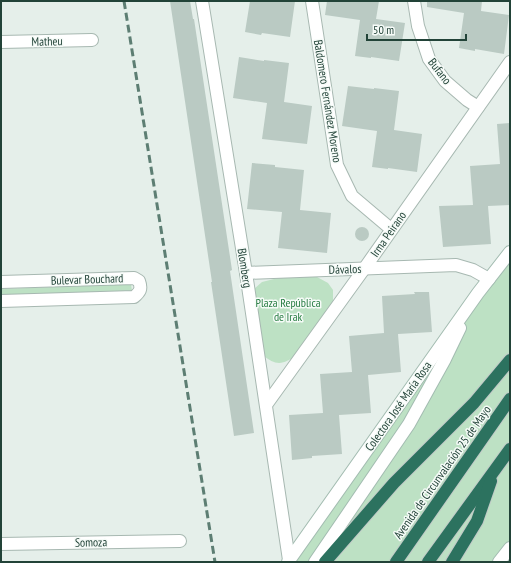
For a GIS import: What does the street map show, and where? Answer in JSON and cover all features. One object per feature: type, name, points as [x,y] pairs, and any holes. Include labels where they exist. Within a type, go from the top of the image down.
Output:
[{"type":"highway","points":[[325,562],[394,483],[474,403],[510,360]]},
{"type":"highway","name":"Avenida de Circunvalación 25 de Mayo","points":[[396,562],[510,399]]},
{"type":"highway","points":[[428,562],[510,449]]},
{"type":"highway","points":[[452,562],[477,521],[496,468]]},
{"type":"street","name":"Blomberg","points":[[202,1],[246,273],[289,561]]},
{"type":"street","name":"Baldomero Fernández Moreno","points":[[312,1],[337,165],[352,196],[391,229]]},
{"type":"street","name":"Bufano","points":[[414,1],[418,26],[429,59],[445,81],[467,100],[478,107]]},
{"type":"street","name":"Matheu","points":[[1,42],[92,40]]},
{"type":"street","name":"Irma Peirano","points":[[266,405],[510,62]]},
{"type":"street","name":"Colectora José María Rosa","points":[[289,561],[488,279],[510,252]]},
{"type":"street","name":"Dávalos","points":[[246,273],[456,265],[473,270],[488,279]]},
{"type":"street","name":"Bulevar Bouchard","points":[[1,282],[134,278],[139,280],[141,286],[139,293],[134,297],[1,301]]},
{"type":"street","points":[[315,562],[409,424],[445,359],[478,293]]},
{"type":"street","name":"Somoza","points":[[1,544],[180,541]]},
{"type":"street","points":[[499,562],[510,548]]},
{"type":"green space","points":[[510,252],[510,562],[288,562]]},
{"type":"green space","name":"Plaza República de Irak","points":[[282,277],[317,277],[328,283],[333,290],[333,301],[296,355],[287,361],[280,363],[272,361],[263,355],[254,289],[262,282]]},
{"type":"green space","points":[[131,284],[132,291],[1,297],[1,289]]},
{"type":"building","points":[[170,1],[190,1],[194,19],[232,270],[230,271],[254,433],[234,436]]},
{"type":"building","points":[[250,1],[295,1],[290,37],[262,33],[261,35],[245,32]]},
{"type":"building","points":[[327,1],[379,1],[376,19],[405,23],[399,61],[355,56],[360,20],[325,15]]},
{"type":"building","points":[[427,1],[482,1],[481,11],[509,15],[504,54],[459,48],[464,13],[427,7]]},
{"type":"building","points":[[239,57],[289,63],[284,102],[312,106],[307,144],[262,139],[267,103],[233,98]]},
{"type":"building","points":[[348,86],[399,91],[394,130],[422,134],[417,172],[372,167],[377,131],[342,126]]},
{"type":"building","points":[[510,123],[510,205],[488,206],[491,244],[443,247],[439,206],[473,205],[470,166],[500,164],[497,124]]},
{"type":"building","points":[[252,163],[304,170],[300,210],[331,213],[327,253],[278,248],[282,212],[247,209]]},
{"type":"building","points":[[359,227],[365,227],[369,231],[369,237],[365,241],[359,241],[355,237],[355,231]]},
{"type":"building","points":[[414,292],[429,292],[432,332],[398,334],[401,372],[368,375],[371,413],[339,415],[342,454],[312,456],[312,458],[292,460],[289,415],[323,413],[320,374],[352,372],[349,336],[384,333],[382,296],[415,294]]},
{"type":"railway","points":[[124,1],[215,562]]}]
